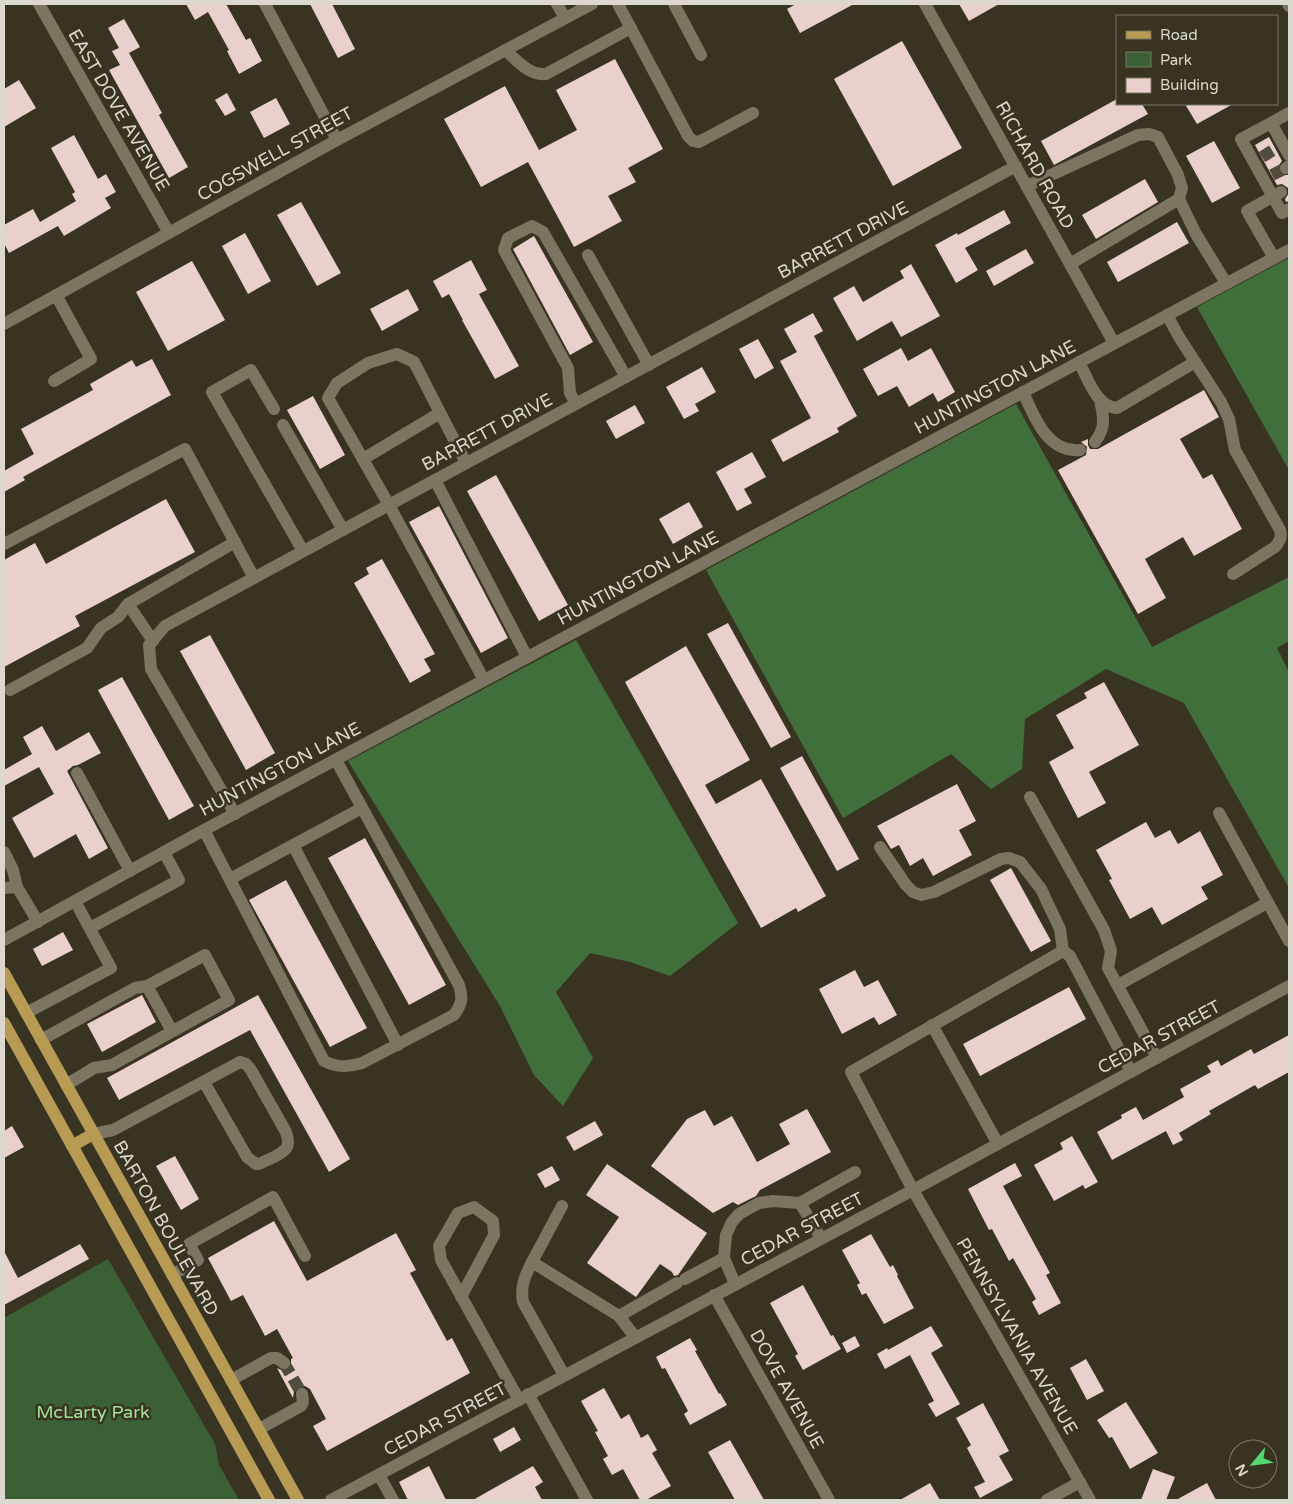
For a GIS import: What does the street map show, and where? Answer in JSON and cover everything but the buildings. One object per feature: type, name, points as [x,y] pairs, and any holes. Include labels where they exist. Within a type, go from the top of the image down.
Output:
[{"type":"main road","name":"BARTON BOULEVARD","points":[[4,973],[298,1500]]},
{"type":"main road","points":[[4,1023],[269,1500]]},
{"type":"main road","points":[[72,1146],[93,1134]]},
{"type":"street","name":"EAST DOVE AVENUE","points":[[39,4],[169,233]]},
{"type":"street","points":[[265,4],[337,140]]},
{"type":"street","points":[[557,4],[565,18]]},
{"type":"street","name":"COGSWELL STREET","points":[[4,324],[337,140],[592,4]]},
{"type":"street","points":[[618,4],[688,136],[693,141],[699,142],[753,113]]},
{"type":"street","points":[[674,4],[701,55]]},
{"type":"street","name":"RICHARD ROAD","points":[[925,4],[1114,343]]},
{"type":"street","points":[[505,50],[532,73],[546,74],[631,28]]},
{"type":"street","points":[[1289,113],[1241,139],[1257,159],[1277,194],[1282,213],[1289,209]]},
{"type":"street","points":[[1271,122],[1285,156]]},
{"type":"street","points":[[1027,186],[1138,135],[1149,134],[1158,138],[1178,174],[1182,188],[1179,199],[1196,234],[1226,283]]},
{"type":"street","name":"BARRETT DRIVE","points":[[153,641],[165,626],[1016,166]]},
{"type":"street","points":[[1274,258],[1248,211],[1277,194]]},
{"type":"street","points":[[1070,264],[1179,199]]},
{"type":"street","points":[[576,404],[570,393],[568,368],[504,250],[508,238],[532,226],[543,232],[626,377]]},
{"type":"street","name":"HUNTINGTON LANE","points":[[4,940],[204,830],[1289,250]]},
{"type":"street","points":[[588,255],[649,365]]},
{"type":"street","points":[[54,381],[91,359],[56,295]]},
{"type":"street","points":[[1167,315],[1229,419],[1235,450],[1280,530],[1280,542],[1275,547],[1233,574]]},
{"type":"street","points":[[466,463],[414,362],[397,354],[368,363],[337,383],[328,398],[390,505],[484,680]]},
{"type":"street","points":[[1079,362],[1100,399],[1112,408],[1118,408],[1195,362]]},
{"type":"street","points":[[274,409],[251,370],[212,392],[303,551]]},
{"type":"street","points":[[1023,392],[1037,425],[1053,443],[1072,451],[1080,450]]},
{"type":"street","points":[[1095,442],[1102,432],[1104,421],[1100,399]]},
{"type":"street","points":[[363,459],[440,413]]},
{"type":"street","points":[[283,425],[343,530]]},
{"type":"street","points":[[4,544],[185,449],[254,578]]},
{"type":"street","points":[[435,480],[527,657]]},
{"type":"street","points":[[10,690],[86,648],[101,628],[118,617],[128,604],[235,542]]},
{"type":"street","points":[[128,604],[153,641],[149,645],[151,669],[235,814]]},
{"type":"street","points":[[204,830],[324,1060],[339,1067],[350,1066],[362,1063],[398,1045],[454,1015],[461,1006],[462,997],[459,985],[336,760]]},
{"type":"street","points":[[77,773],[130,871]]},
{"type":"street","points":[[1030,797],[1104,930],[1111,951],[1108,968],[1157,1058]]},
{"type":"street","points":[[230,879],[362,808]]},
{"type":"street","points":[[1219,813],[1289,941]]},
{"type":"street","points":[[293,845],[398,1045]]},
{"type":"street","points":[[880,847],[906,885],[913,892],[920,895],[934,892],[1001,859],[1009,858],[1020,862],[1041,889],[1060,929],[1063,951],[1070,956],[1131,1072]]},
{"type":"street","points":[[4,852],[14,870],[10,887],[38,922]]},
{"type":"street","points":[[90,928],[179,880],[164,852]]},
{"type":"street","points":[[26,1013],[111,968],[75,901]]},
{"type":"street","points":[[1118,985],[1267,902]]},
{"type":"street","points":[[998,1144],[932,1025],[1063,951]]},
{"type":"street","points":[[41,1040],[135,988],[147,986],[205,955],[230,1000],[112,1065],[94,1068],[66,1085]]},
{"type":"street","points":[[147,986],[172,1031]]},
{"type":"street","name":"CEDAR STREET","points":[[331,1500],[353,1495],[379,1475],[913,1190],[1289,986]]},
{"type":"street","name":"PENNSYLVANIA AVENUE","points":[[932,1025],[851,1072],[913,1190],[1090,1500]]},
{"type":"street","points":[[93,1134],[113,1130],[204,1082],[233,1064],[240,1062],[246,1064],[251,1070],[286,1132],[289,1140],[284,1152],[259,1164],[256,1164],[247,1157],[204,1082]]},
{"type":"street","points":[[735,1284],[724,1258],[726,1235],[732,1222],[739,1214],[759,1203],[773,1201],[800,1202],[855,1172]]},
{"type":"street","points":[[172,1275],[198,1260],[189,1244],[273,1198],[305,1256]]},
{"type":"street","points":[[800,1202],[821,1238]]},
{"type":"street","points":[[562,1206],[532,1262],[522,1283],[521,1291],[523,1302],[564,1375]]},
{"type":"street","points":[[461,1297],[494,1235],[493,1221],[474,1207],[458,1213],[439,1246],[441,1260],[461,1297],[587,1500]]},
{"type":"street","points":[[619,1316],[724,1258]]},
{"type":"street","points":[[532,1262],[619,1316],[635,1337]]},
{"type":"street","name":"DOVE AVENUE","points":[[714,1295],[829,1500]]},
{"type":"street","points":[[231,1380],[271,1358],[277,1358],[284,1363]]},
{"type":"street","points":[[259,1429],[301,1406],[303,1402],[302,1394]]},
{"type":"street","points":[[379,1475],[393,1500]]},
{"type":"street","points":[[1047,1500],[1080,1482]]},
{"type":"green space","points":[[1289,258],[1289,470],[1197,307]]},
{"type":"green space","points":[[1016,404],[1152,647],[1289,577],[1289,641],[1277,648],[1289,672],[1289,888],[1184,703],[1106,669],[1025,719],[1022,769],[991,789],[951,754],[843,818],[706,570]]},
{"type":"green space","points":[[576,640],[738,923],[670,976],[630,962],[590,953],[556,992],[593,1058],[563,1106],[534,1075],[500,1006],[348,761]]},
{"type":"green space","name":"McLarty Park","points":[[108,1259],[215,1444],[219,1465],[239,1500],[4,1500],[4,1318]]},
{"type":"tunnel","points":[[1262,157],[1275,149]]},
{"type":"tunnel","points":[[1272,175],[1286,168]]},
{"type":"tunnel","points":[[284,1363],[302,1394]]}]
